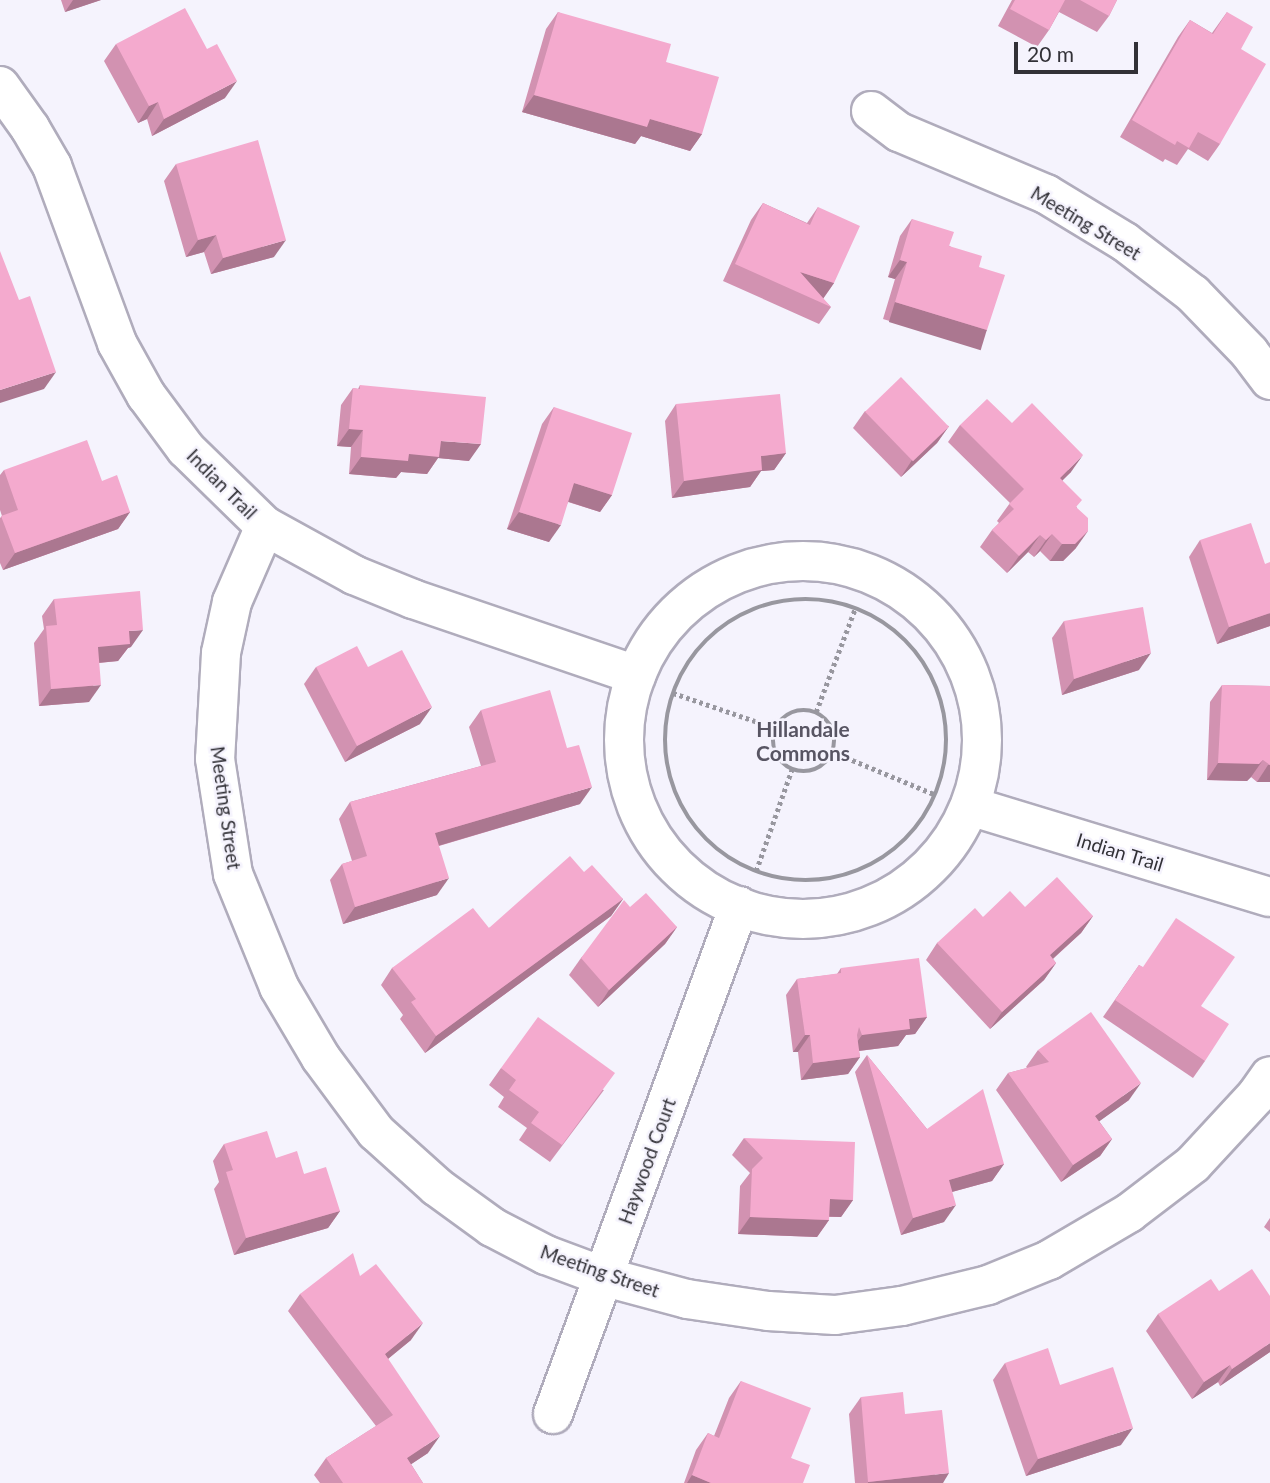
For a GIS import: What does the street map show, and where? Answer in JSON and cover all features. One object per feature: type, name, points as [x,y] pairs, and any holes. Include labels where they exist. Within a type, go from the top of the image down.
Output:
[{"type":"street","name":"Indian Trail","points":[[0,86],[30,128],[51,166],[117,343],[146,395],[186,449],[265,526],[354,575],[401,595],[636,675]]},
{"type":"street","name":"Meeting Street","points":[[871,111],[899,132],[1046,194],[1125,242],[1193,293],[1249,352],[1270,380]]},
{"type":"street","name":"Meeting Street","points":[[265,526],[232,602],[221,653],[215,759],[233,874],[279,987],[321,1058],[376,1132],[437,1187],[492,1227],[547,1255],[605,1277],[687,1299],[768,1311],[835,1315],[902,1306],[988,1285],[1049,1260],[1129,1213],[1193,1164],[1256,1096],[1270,1076]]},
{"type":"street","points":[[790,561],[830,563],[869,573],[905,592],[936,619],[959,651],[975,688],[983,728],[982,755],[954,801],[951,842],[925,872],[881,901],[857,911],[817,918],[777,917],[739,906],[703,888],[672,862],[648,830],[632,793],[624,754],[625,729],[636,675],[654,639],[681,609],[713,585],[738,574],[790,561]]},
{"type":"street","name":"Indian Trail","points":[[954,801],[1270,897]]},
{"type":"street","name":"Haywood Court","points":[[553,1415],[739,906]]},
{"type":"path","points":[[794,598],[840,602],[885,622],[920,656],[942,699],[954,801],[873,866],[826,881],[781,880],[738,865],[702,837],[676,799],[664,755],[667,710],[683,668],[712,633],[751,610],[794,598]]},
{"type":"path","points":[[816,712],[855,609]]},
{"type":"path","points":[[673,693],[775,728]]},
{"type":"path","points":[[797,710],[816,712],[832,727],[836,737],[832,752],[823,765],[813,771],[792,769],[777,757],[772,738],[775,728],[788,713],[797,710]]},
{"type":"path","points":[[832,752],[954,801]]},
{"type":"path","points":[[756,871],[792,769]]},
{"type":"building","points":[[1015,0],[1065,0],[1049,30],[1010,9]]},
{"type":"building","points":[[1080,0],[1117,0],[1109,16]]},
{"type":"building","points":[[185,8],[207,49],[217,44],[237,81],[164,119],[158,102],[149,106],[116,44]]},
{"type":"building","points":[[558,12],[671,44],[666,62],[719,77],[702,134],[650,119],[647,127],[534,95]]},
{"type":"building","points":[[1227,12],[1253,27],[1241,49],[1266,64],[1220,144],[1198,132],[1189,148],[1177,141],[1175,145],[1132,120],[1190,20],[1213,34]]},
{"type":"building","points":[[258,140],[286,240],[223,258],[216,235],[198,240],[176,164]]},
{"type":"building","points":[[763,203],[810,225],[818,207],[860,226],[834,283],[800,272],[831,307],[735,264]]},
{"type":"building","points":[[912,219],[954,232],[949,246],[982,256],[979,267],[1005,275],[987,330],[895,302],[907,262],[900,260]]},
{"type":"building","points":[[0,251],[19,300],[30,296],[56,372],[0,390]]},
{"type":"building","points":[[901,377],[949,427],[913,461],[865,412]]},
{"type":"building","points":[[360,385],[486,397],[481,444],[441,441],[439,457],[409,454],[408,461],[361,457],[363,430],[349,429],[353,388],[360,389]]},
{"type":"building","points":[[780,394],[786,453],[761,456],[762,470],[684,481],[676,404]]},
{"type":"building","points":[[987,399],[1012,423],[1032,403],[1083,455],[1060,478],[1082,500],[1076,507],[1088,518],[1088,531],[1075,544],[1062,544],[1052,534],[1046,540],[1040,535],[1019,556],[992,530],[1014,509],[1009,504],[1024,489],[960,425]]},
{"type":"building","points":[[554,407],[632,433],[612,495],[574,483],[561,525],[519,512]]},
{"type":"building","points":[[87,440],[102,481],[117,475],[130,512],[15,553],[1,516],[18,510],[4,470]]},
{"type":"building","points":[[1251,523],[1265,564],[1270,562],[1270,613],[1229,627],[1200,540]]},
{"type":"building","points":[[140,591],[143,630],[129,631],[130,644],[98,647],[101,685],[51,689],[46,626],[57,625],[54,599]]},
{"type":"building","points":[[1143,607],[1151,653],[1074,679],[1064,621]]},
{"type":"building","points":[[357,646],[368,667],[402,650],[432,707],[357,746],[316,667]]},
{"type":"building","points":[[1222,685],[1270,686],[1270,765],[1263,760],[1259,764],[1218,763]]},
{"type":"building","points":[[550,690],[567,748],[579,745],[592,787],[435,833],[449,878],[355,907],[342,864],[367,856],[350,802],[496,762],[481,710]]},
{"type":"building","points":[[570,856],[584,872],[592,865],[623,899],[436,1036],[411,1002],[416,999],[392,968],[473,908],[489,928]]},
{"type":"building","points":[[1057,877],[1093,916],[1050,955],[1056,963],[1002,1012],[937,943],[975,908],[983,917],[1010,891],[1025,907]]},
{"type":"building","points":[[646,893],[677,927],[609,990],[581,958],[624,900],[630,907]]},
{"type":"building","points":[[1176,918],[1235,957],[1201,1006],[1229,1024],[1205,1061],[1115,1000],[1139,965],[1143,967]]},
{"type":"building","points":[[919,958],[927,1017],[909,1019],[910,1029],[862,1035],[859,1027],[857,1035],[860,1057],[813,1063],[810,1035],[805,1035],[797,979],[841,973],[841,968]]},
{"type":"building","points":[[1091,1012],[1141,1083],[1095,1116],[1112,1139],[1073,1165],[1008,1073],[1049,1062],[1038,1050]]},
{"type":"building","points":[[538,1017],[615,1073],[562,1145],[531,1123],[539,1112],[509,1090],[516,1080],[501,1068]]},
{"type":"building","points":[[867,1055],[927,1129],[983,1089],[1004,1164],[949,1180],[956,1205],[913,1218]]},
{"type":"building","points":[[267,1131],[276,1158],[297,1151],[304,1174],[326,1167],[340,1211],[246,1238],[226,1172],[233,1170],[224,1144]]},
{"type":"building","points":[[744,1138],[855,1142],[853,1200],[830,1199],[829,1220],[750,1217],[752,1169],[763,1158]]},
{"type":"building","points":[[353,1253],[360,1276],[376,1264],[423,1323],[385,1354],[440,1436],[407,1458],[423,1483],[343,1483],[326,1458],[393,1415],[300,1294]]},
{"type":"building","points":[[1252,1269],[1270,1296],[1270,1343],[1232,1369],[1230,1365],[1204,1382],[1158,1314],[1211,1279],[1219,1291]]},
{"type":"building","points":[[1048,1348],[1060,1385],[1113,1367],[1133,1428],[1038,1459],[1005,1363]]},
{"type":"building","points":[[741,1381],[811,1408],[791,1458],[810,1465],[803,1483],[711,1483],[692,1475],[708,1433],[719,1438]]},
{"type":"building","points":[[903,1392],[905,1414],[942,1410],[949,1473],[868,1482],[861,1397]]},
{"type":"district","name":"Hillandale Commons","points":[[803,741]]}]
